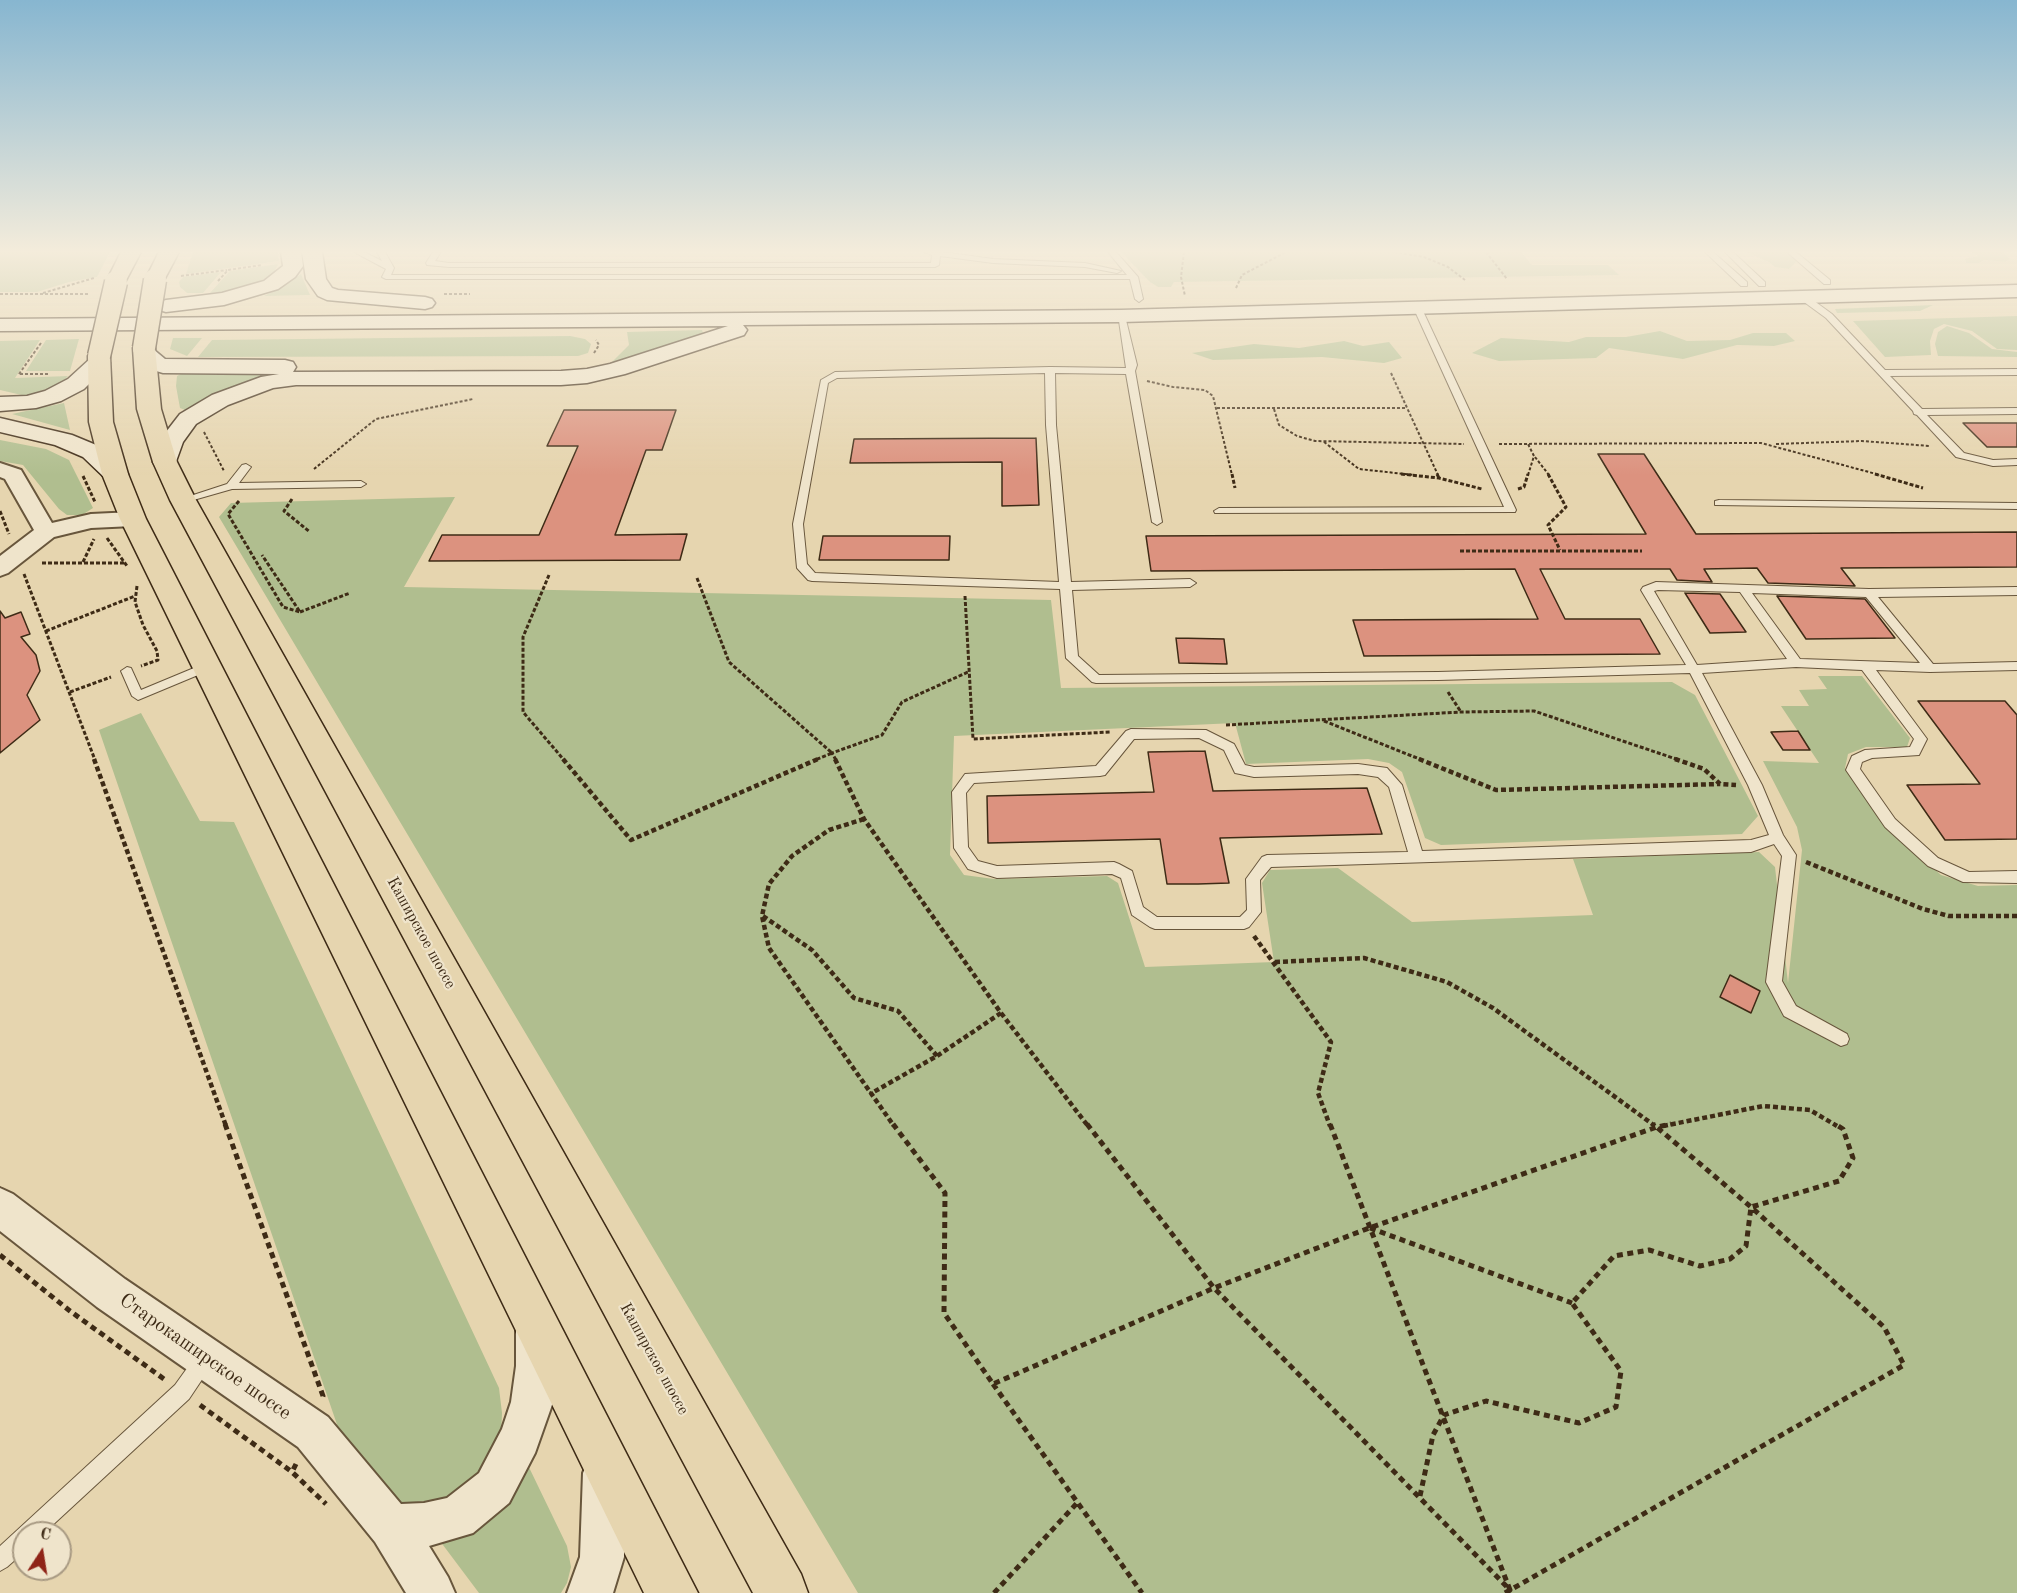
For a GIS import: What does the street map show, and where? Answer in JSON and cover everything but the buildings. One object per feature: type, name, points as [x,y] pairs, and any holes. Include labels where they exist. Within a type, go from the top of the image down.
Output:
[{"type":"main road","points":[[103,326],[99,360],[101,422],[115,474],[119,527],[206,667],[672,1593]]},
{"type":"main road","name":"Каширское шоссе","points":[[148,326],[144,351],[149,409],[165,462],[183,500],[782,1593]]},
{"type":"main road","points":[[144,351],[159,366],[175,367],[570,367],[600,360],[612,348],[607,334],[597,330],[566,326]]},
{"type":"main road","points":[[165,462],[171,441],[188,419],[229,396],[269,382],[296,378],[561,378],[587,376],[617,369],[751,326]]},
{"type":"main road","points":[[0,404],[20,404],[53,396],[76,384],[99,360]]},
{"type":"main road","points":[[0,425],[63,440],[92,452],[115,474]]},
{"type":"street","points":[[0,469],[13,475],[46,532]]},
{"type":"street","points":[[12,562],[46,532],[91,520],[119,527]]},
{"type":"street","name":"Старокаширское шоссе","points":[[0,1207],[111,1293],[313,1432],[391,1526],[432,1593]]},
{"type":"street","points":[[391,1526],[424,1525],[457,1517],[494,1488],[520,1438],[532,1402],[536,1366],[536,1321]]},
{"type":"street","points":[[590,1593],[602,1557],[604,1456]]},
{"type":"lane","points":[[1123,326],[1132,365],[1131,376],[1157,522]]},
{"type":"lane","points":[[1219,511],[1511,510],[1426,326]]},
{"type":"lane","points":[[1838,326],[1960,455],[1976,461],[2017,462]]},
{"type":"lane","points":[[1131,376],[1050,370],[835,375],[824,382],[798,524],[801,565],[812,577],[1066,586],[1190,583]]},
{"type":"lane","points":[[1050,370],[1051,425],[1072,658],[1096,679],[1438,676],[1694,669],[1796,663],[1930,668],[2017,666]]},
{"type":"lane","points":[[1881,374],[2016,373]]},
{"type":"lane","points":[[1917,412],[2017,411]]},
{"type":"lane","points":[[231,486],[246,467]]},
{"type":"lane","points":[[183,500],[231,486],[361,484]]},
{"type":"lane","points":[[1719,503],[2017,506]]},
{"type":"lane","points":[[1841,1039],[1790,1011],[1774,982],[1789,855],[1777,838],[1755,785],[1694,669],[1647,590],[1656,586],[1869,593],[2017,591]]},
{"type":"lane","points":[[1743,589],[1796,663]]},
{"type":"lane","points":[[1869,593],[1930,668]]},
{"type":"lane","points":[[1865,665],[1921,739],[1914,752],[1870,753],[1857,759],[1852,770],[1890,823],[1934,862],[1968,878],[2017,877]]},
{"type":"lane","points":[[127,671],[138,696],[206,667]]},
{"type":"lane","points":[[1417,857],[1395,785],[1382,772],[1358,769],[1254,772],[1240,769],[1229,747],[1201,733],[1131,734],[1100,771],[970,778],[959,792],[961,848],[973,865],[997,872],[1114,868],[1127,875],[1137,911],[1155,923],[1244,923],[1254,912],[1253,879],[1267,861],[1417,857],[1751,846],[1777,838]]},
{"type":"lane","points":[[42,1521],[182,1392],[206,1358]]},
{"type":"lane","points":[[0,1560],[12,1549]]},
{"type":"path","points":[[19,374],[45,338],[28,326]]},
{"type":"path","points":[[1391,373],[1425,443],[1439,478]]},
{"type":"path","points":[[1131,376],[1173,387],[1205,390],[1213,396],[1235,488]]},
{"type":"path","points":[[310,532],[284,511],[300,485],[295,485],[376,419],[480,398]]},
{"type":"path","points":[[1217,408],[1407,408]]},
{"type":"path","points":[[1274,409],[1279,425],[1297,436],[1322,441],[1481,445],[1769,444],[1862,441],[1953,449]]},
{"type":"path","points":[[203,430],[240,500],[228,514],[284,608],[300,612],[350,593]]},
{"type":"path","points":[[1322,441],[1359,469],[1439,478],[1504,494],[1524,487],[1534,456]]},
{"type":"path","points":[[1528,444],[1549,475],[1566,507],[1548,525],[1560,551]]},
{"type":"path","points":[[1769,444],[1890,477],[1949,498],[1962,506]]},
{"type":"path","points":[[0,511],[12,562],[46,631],[323,1396],[313,1432],[292,1472]]},
{"type":"path","points":[[119,527],[125,563],[129,571]]},
{"type":"path","points":[[1460,551],[1642,551]]},
{"type":"path","points":[[262,555],[300,612]]},
{"type":"path","points":[[12,562],[125,563]]},
{"type":"path","points":[[549,575],[523,637],[523,712],[631,840],[832,753],[882,735],[902,702],[968,672]]},
{"type":"path","points":[[697,578],[729,662],[832,753],[864,819],[1001,1013],[1214,1288],[1420,1496],[1507,1592]]},
{"type":"path","points":[[134,579],[138,587],[135,602],[143,625],[157,651]]},
{"type":"path","points":[[964,584],[973,739],[1117,731]]},
{"type":"path","points":[[46,631],[136,595]]},
{"type":"path","points":[[1224,725],[1461,712],[1534,711],[1704,768],[1720,784]]},
{"type":"path","points":[[1320,720],[1496,790],[1755,785]]},
{"type":"path","points":[[864,819],[829,830],[792,856],[769,884],[762,916],[769,948],[870,1094],[945,1192],[944,1313],[1143,1593]]},
{"type":"path","points":[[1789,855],[1923,909],[1949,916],[2017,916]]},
{"type":"path","points":[[762,916],[812,950],[854,998],[898,1011],[937,1056]]},
{"type":"path","points":[[1244,923],[1275,962],[1331,1042],[1318,1094],[1368,1228],[1444,1415],[1507,1592]]},
{"type":"path","points":[[1275,962],[1364,958],[1447,982],[1502,1014],[1657,1127],[1751,1207],[1884,1327],[1904,1365],[1507,1592]]},
{"type":"path","points":[[870,1094],[937,1056],[1001,1013]]},
{"type":"path","points":[[993,1384],[1214,1288],[1368,1228],[1657,1127],[1763,1106],[1810,1110],[1842,1129],[1853,1158],[1839,1181],[1751,1207]]},
{"type":"path","points":[[1572,1303],[1614,1256],[1649,1250],[1700,1266],[1730,1259],[1746,1246],[1751,1207]]},
{"type":"path","points":[[1368,1228],[1572,1303],[1621,1371],[1616,1407],[1579,1423],[1486,1401],[1444,1415],[1433,1435],[1420,1496]]},
{"type":"path","points":[[0,1255],[69,1311],[292,1472],[331,1509]]},
{"type":"path","points":[[994,1593],[1078,1502]]},
{"type":"green space","points":[[1858,326],[1939,326],[1934,329],[1930,341],[1931,355],[1885,357]]},
{"type":"green space","points":[[1948,326],[1969,333],[1992,349],[2017,352],[2017,357],[1938,356],[1935,344],[1938,332]]},
{"type":"green space","points":[[1953,326],[2017,326],[2017,350],[1997,349],[1972,331]]},
{"type":"green space","points":[[702,330],[703,333],[610,364],[629,345],[627,332]]},
{"type":"green space","points":[[1660,331],[1687,341],[1730,340],[1753,333],[1786,333],[1795,341],[1774,346],[1737,345],[1683,359],[1609,348],[1596,358],[1499,361],[1472,353],[1501,338],[1569,342],[1586,337],[1626,337]]},
{"type":"green space","points":[[570,336],[585,339],[591,344],[588,353],[578,356],[198,357],[212,340]]},
{"type":"green space","points":[[173,338],[202,338],[187,356],[170,349]]},
{"type":"green space","points":[[79,339],[70,371],[26,371],[46,340]]},
{"type":"green space","points":[[40,340],[15,378],[68,376],[61,384],[26,396],[0,390],[0,341]]},
{"type":"green space","points":[[1344,341],[1363,346],[1389,342],[1402,358],[1384,363],[1322,357],[1213,360],[1192,353],[1254,344],[1299,348]]},
{"type":"green space","points":[[281,372],[220,392],[185,410],[180,408],[176,386],[177,376],[183,373]]},
{"type":"green space","points":[[64,403],[70,430],[12,414]]},
{"type":"green space","points":[[0,440],[46,449],[69,460],[93,508],[82,515],[67,515],[59,509],[23,465],[0,461]]},
{"type":"green space","points":[[455,497],[404,587],[1051,600],[1061,688],[1672,682],[1695,695],[1758,816],[1742,834],[1441,845],[1425,838],[1402,772],[1389,763],[1368,759],[1246,764],[1235,723],[954,736],[950,855],[964,875],[994,879],[1107,876],[1118,883],[1145,967],[1274,962],[1262,883],[1270,870],[1338,868],[1412,922],[1593,915],[1573,859],[1759,852],[1775,867],[1788,983],[1802,850],[1797,827],[1763,761],[1819,763],[1781,706],[1809,706],[1799,690],[1827,689],[1818,676],[1862,676],[1910,738],[1907,747],[1866,747],[1848,754],[1845,768],[1885,824],[1941,875],[1978,886],[2017,885],[2017,1593],[858,1593],[219,517],[231,503]]},
{"type":"green space","points":[[141,713],[200,821],[234,822],[499,1388],[502,1413],[501,1438],[478,1480],[462,1491],[442,1500],[402,1503],[343,1442],[99,730]]},
{"type":"green space","points":[[524,1457],[567,1546],[571,1567],[567,1583],[561,1593],[479,1593],[440,1541]]}]
